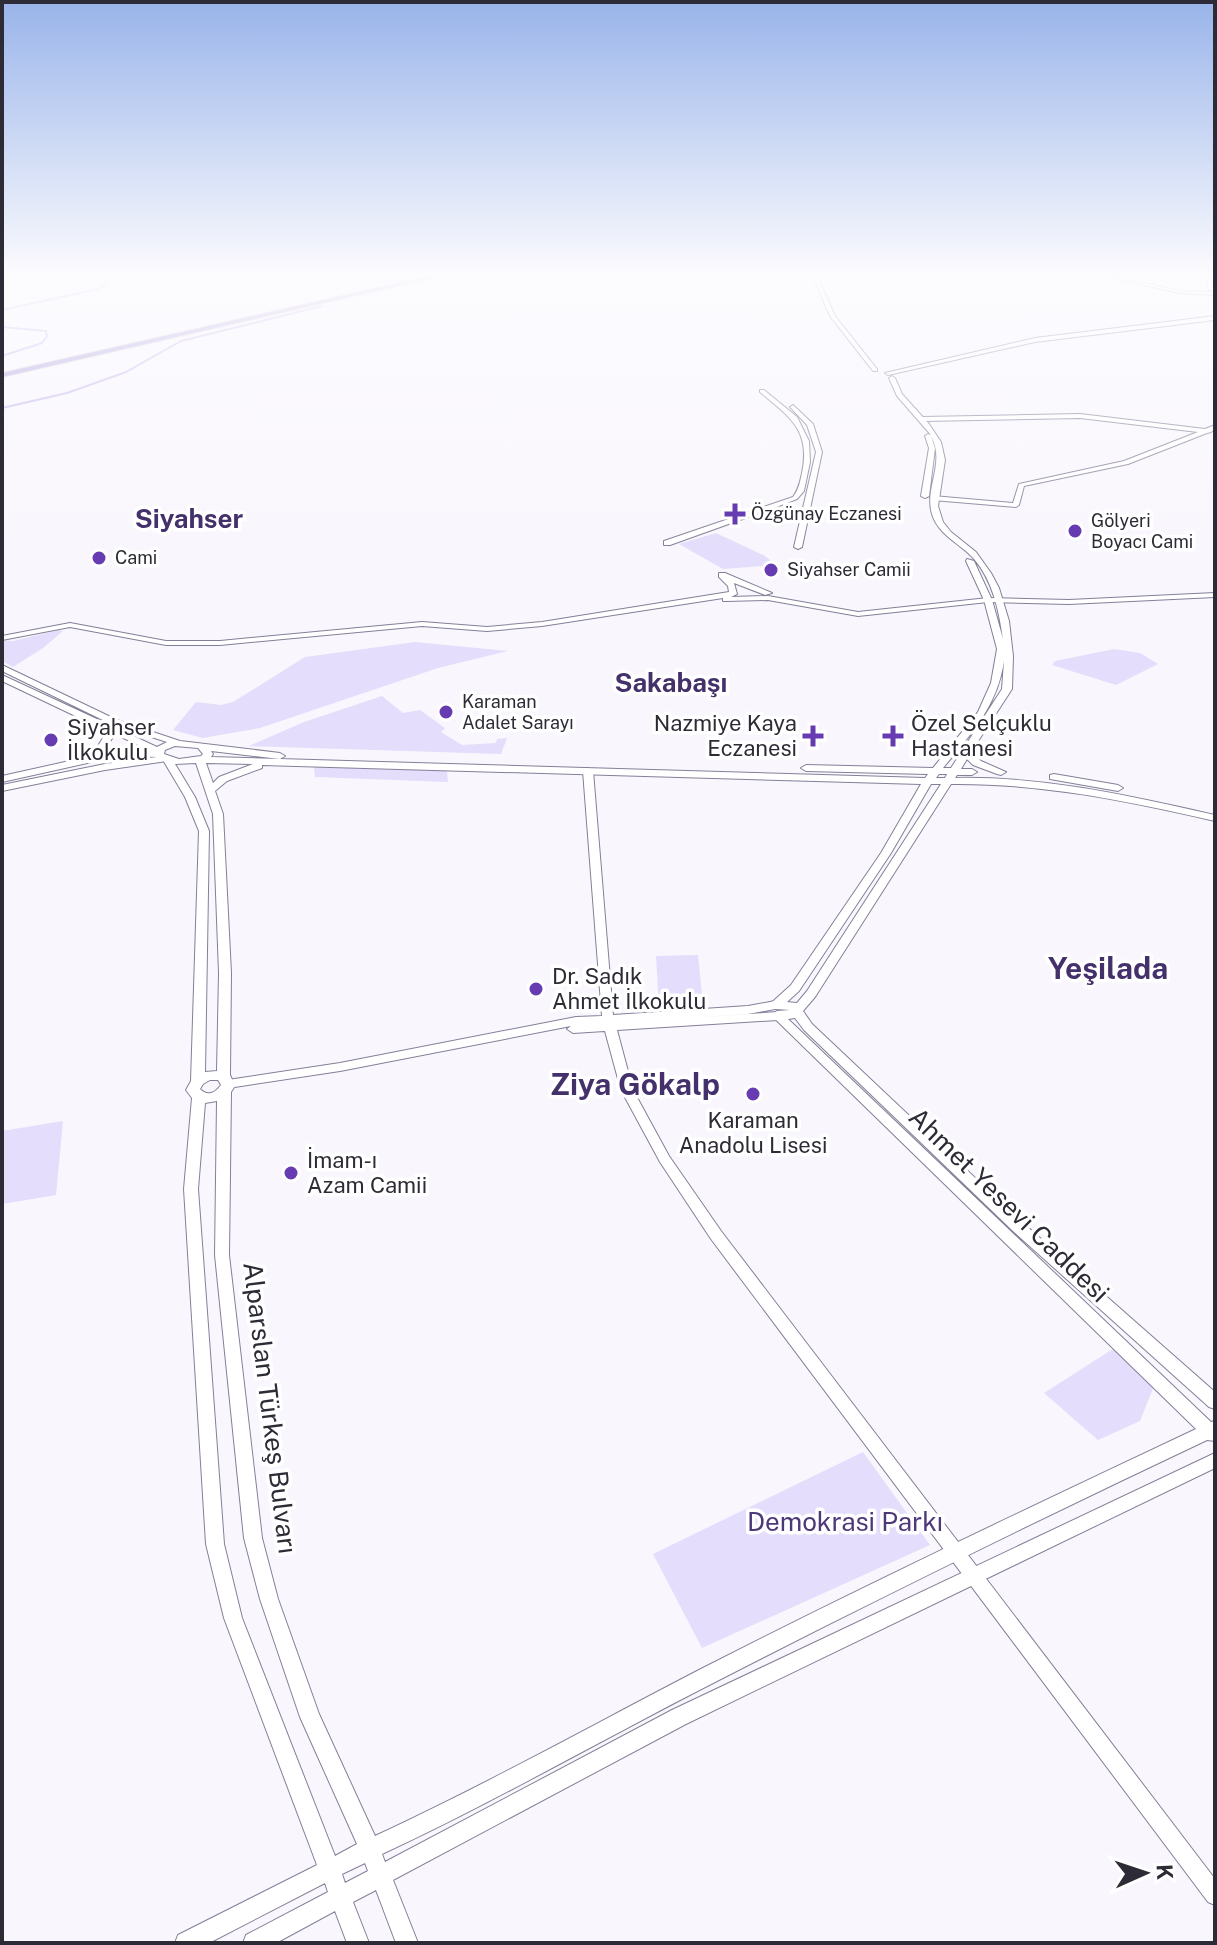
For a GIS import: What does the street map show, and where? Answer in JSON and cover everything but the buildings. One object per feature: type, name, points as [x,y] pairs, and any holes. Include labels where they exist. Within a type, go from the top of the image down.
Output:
[{"type":"highway","points":[[2,372],[34,365]]},
{"type":"highway","points":[[2,372],[35,365]]},
{"type":"main road","points":[[885,375],[935,365]]},
{"type":"main road","points":[[885,375],[938,441],[942,455],[933,498],[937,519],[978,559],[998,600],[1010,662],[1007,689],[967,753],[947,774]]},
{"type":"main road","points":[[885,375],[928,436],[932,448],[925,498],[928,519],[971,561],[988,600],[1001,649],[996,683],[947,774],[818,983],[790,1016],[776,1011],[795,988],[886,853],[928,781]]},
{"type":"main road","points":[[2,668],[114,722],[178,743],[289,757],[947,774],[1001,772],[1088,781],[1215,810]]},
{"type":"main road","points":[[2,678],[162,756],[267,763],[928,781],[947,774],[1055,784],[1215,818]]},
{"type":"main road","points":[[75,763],[102,748],[112,731]]},
{"type":"main road","points":[[178,743],[164,746],[162,756],[190,797],[204,831],[199,1089],[191,1189],[215,1544],[233,1618],[358,1943]]},
{"type":"main road","points":[[201,760],[208,754],[204,747]]},
{"type":"main road","points":[[967,753],[977,763],[1001,772]]},
{"type":"main road","name":"Alparslan Türkeş Bulvarı","points":[[201,760],[218,814],[225,973],[222,1255],[253,1538],[269,1599],[310,1717],[370,1849],[407,1943]]},
{"type":"main road","points":[[209,791],[223,779],[267,763]]},
{"type":"main road","name":"Ahmet Yesevi Caddesi","points":[[797,1010],[808,1027],[1018,1227],[1215,1402]]},
{"type":"main road","name":"Ahmet Yesevi Caddesi","points":[[776,1011],[1213,1432]]},
{"type":"main road","points":[[208,1076],[225,1084],[209,1098],[199,1089],[208,1076]]},
{"type":"main road","points":[[186,1943],[445,1814],[707,1676],[956,1551],[1213,1432]]},
{"type":"main road","points":[[254,1943],[679,1717],[1215,1460]]},
{"type":"street","points":[[876,365],[885,375]]},
{"type":"street","points":[[772,390],[810,424],[818,442],[815,474],[798,547]]},
{"type":"street","points":[[667,543],[777,505],[795,498],[801,491],[807,462],[803,433],[795,418],[762,391]]},
{"type":"street","points":[[922,419],[1080,416],[1212,429]]},
{"type":"street","points":[[933,498],[1016,505],[1021,485],[1126,463],[1212,429]]},
{"type":"street","points":[[754,589],[757,594],[748,597],[735,592],[722,575],[754,589],[858,614],[988,600],[1069,602],[1215,595]]},
{"type":"street","points":[[695,601],[742,588],[754,589]]},
{"type":"street","points":[[2,638],[70,625],[166,643],[220,643],[408,625],[469,629],[509,627],[695,601],[748,597],[803,603]]},
{"type":"street","points":[[2,779],[119,753],[162,756]]},
{"type":"street","points":[[2,788],[162,756]]},
{"type":"street","points":[[588,771],[610,1024],[627,1090],[673,1172],[716,1235],[1215,1895]]},
{"type":"street","points":[[225,1084],[340,1067],[453,1044],[610,1024],[776,1011]]},
{"type":"green space","points":[[716,533],[765,556],[776,565],[723,569],[679,544]]},
{"type":"green space","points":[[63,631],[13,667],[2,661],[2,640],[13,641]]},
{"type":"green space","points":[[415,642],[508,651],[438,668],[260,728],[203,738],[173,730],[196,702],[221,705],[233,702],[305,657]]},
{"type":"green space","points":[[1114,649],[1140,653],[1158,664],[1116,685],[1052,665],[1055,661]]},
{"type":"green space","points":[[382,696],[403,713],[420,710],[445,728],[441,732],[462,745],[496,743],[497,739],[507,738],[501,754],[249,746],[304,722]]},
{"type":"green space","points":[[314,767],[447,771],[448,782],[315,777]]},
{"type":"green space","points":[[698,955],[703,1005],[659,1007],[656,956]]},
{"type":"green space","points":[[63,1121],[56,1195],[2,1204],[2,1131]]},
{"type":"green space","points":[[1116,1347],[1154,1386],[1140,1421],[1098,1440],[1044,1393]]},
{"type":"green space","name":"Demokrasi Parkı","points":[[863,1452],[930,1545],[702,1648],[653,1554]]},
{"type":"waterway","points":[[2,408],[67,393],[139,365]]},
{"type":"place","name":"Özgünay Eczanesi","points":[[735,514]]},
{"type":"place","name":"Gölyeri Boyacı Cami","points":[[1075,531]]},
{"type":"place","name":"Cami","points":[[99,558]]},
{"type":"place","name":"Siyahser Camii","points":[[771,570]]},
{"type":"place","name":"Karaman Adalet Sarayı","points":[[446,712]]},
{"type":"place","name":"Nazmiye Kaya Eczanesi","points":[[813,736]]},
{"type":"place","name":"Özel Selçuklu Hastanesi","points":[[893,736]]},
{"type":"place","name":"Siyahser İlkokulu","points":[[51,740]]},
{"type":"place","name":"Dr. Sadık Ahmet İlkokulu","points":[[536,989]]},
{"type":"place","name":"Karaman Anadolu Lisesi","points":[[753,1094]]},
{"type":"place","name":"İmam-ı Azam Camii","points":[[291,1173]]},
{"type":"district","name":"Siyahser","points":[[189,519]]},
{"type":"district","name":"Sakabaşı","points":[[671,683]]},
{"type":"district","name":"Yeşilada","points":[[1108,969]]},
{"type":"district","name":"Ziya Gökalp","points":[[635,1085]]}]
